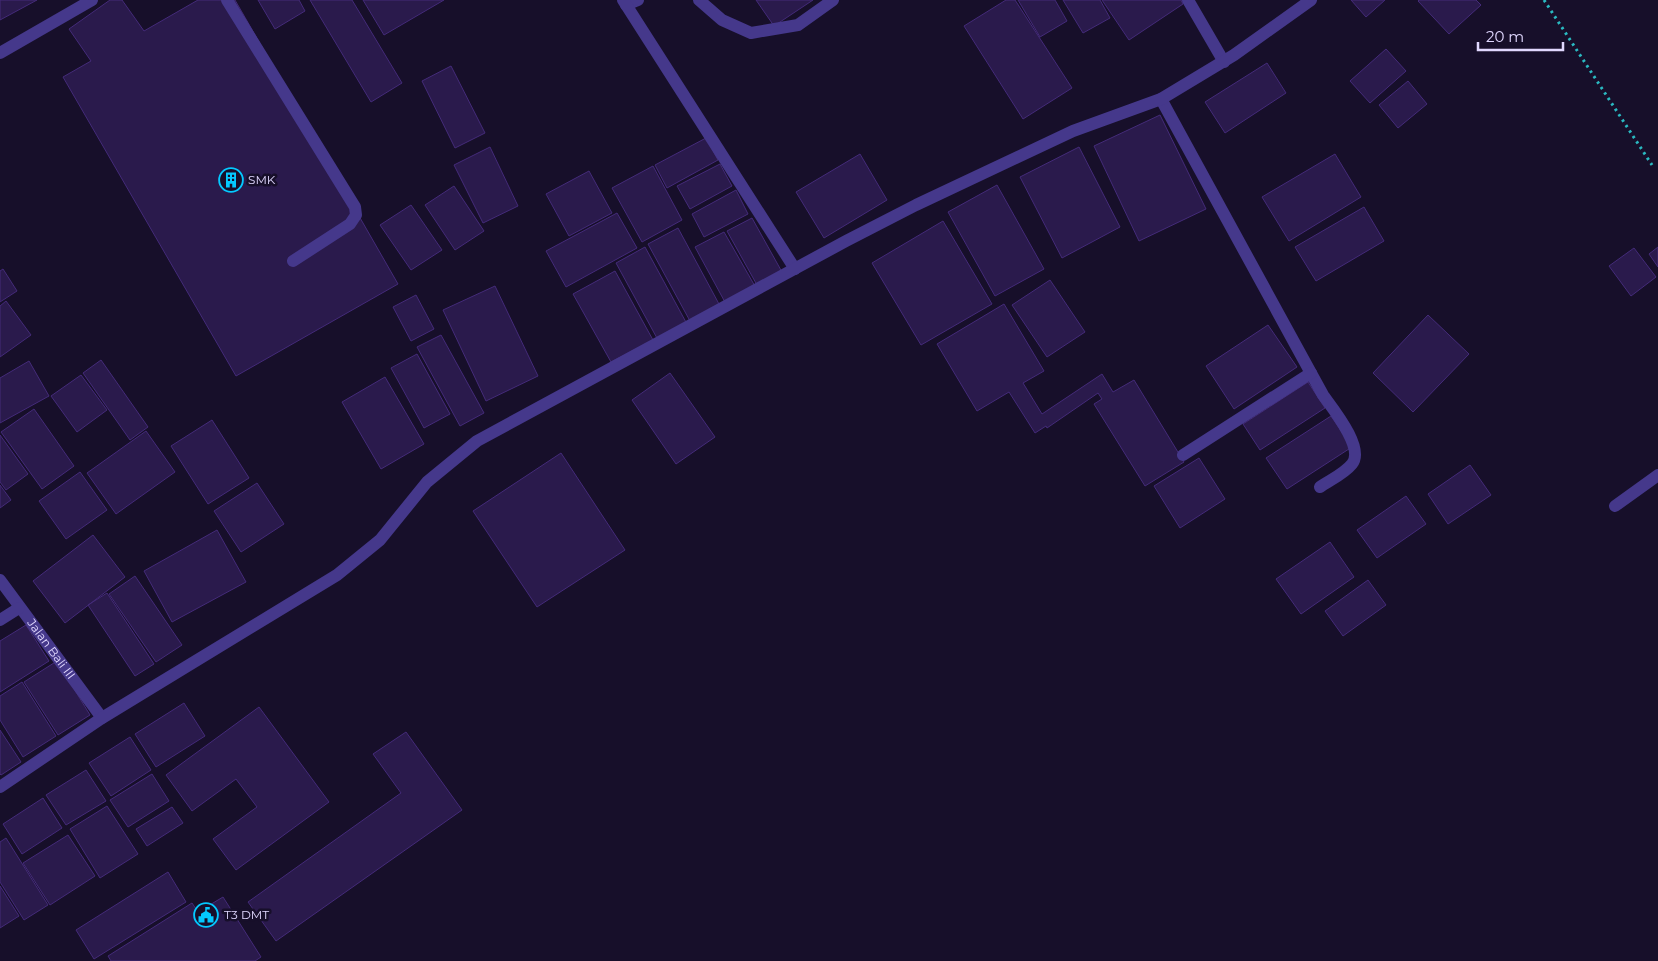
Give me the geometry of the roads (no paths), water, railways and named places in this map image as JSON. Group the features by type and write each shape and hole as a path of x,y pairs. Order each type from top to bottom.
{"street":[{"path":"0,53 92,0"},
{"path":"227,0 355,207 356,215 350,224 293,261"},
{"path":"699,0 722,20 751,34 798,25 833,0"},
{"path":"1188,0 1224,62"},
{"path":"629,2 795,270"},
{"path":"0,787 102,718 337,575 380,540 427,482 477,441 916,205 1073,132 1160,99 1224,62 1305,2"},
{"path":"1160,99 1323,395 1351,437 1356,456 1353,463 1346,470 1320,486"},
{"path":"1183,456 1311,372"},
{"path":"1615,506 1658,475"},
{"name":"Jalan Bali III","path":"0,580 102,718"},
{"path":"0,620 19,608"}],"place":[{"name":"SMK","path":"231,180"},
{"name":"T3 DMT","path":"206,915"}]}
